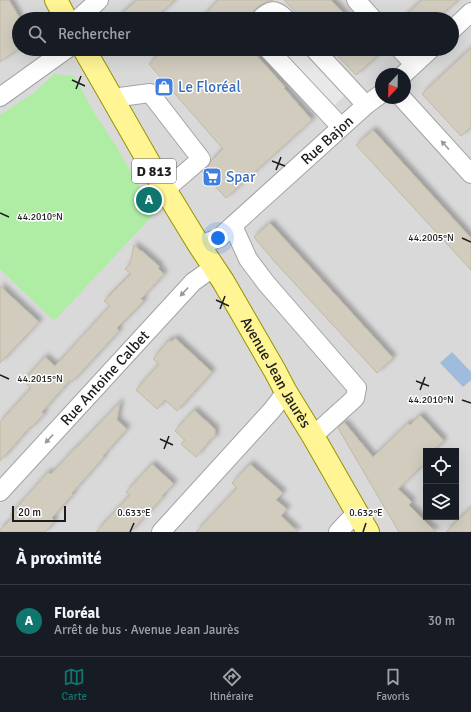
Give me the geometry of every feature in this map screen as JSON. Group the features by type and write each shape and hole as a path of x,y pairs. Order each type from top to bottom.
{"main road":[{"path":"56,0 62,12"},
{"name":"Avenue Jean Jaurès","path":"88,56 165,190 223,281 368,532"}],"street":[{"path":"86,12 99,0"},
{"path":"356,0 367,12"},
{"path":"268,12 278,12"},
{"path":"459,23 471,12"},
{"path":"0,97 57,56"},
{"path":"275,56 341,127"},
{"path":"320,56 366,105"},
{"path":"403,56 409,68"},
{"path":"410,68 423,56"},
{"path":"112,98 150,93 201,159 165,190"},
{"name":"Rue Bajon","path":"199,245 219,238 341,127 375,98"},
{"path":"407,104 471,174"},
{"path":"233,226 248,259 266,283 357,388 355,398 313,436"},
{"name":"Rue Antoine Calbet","path":"0,492 193,282 214,267"},
{"path":"161,532 272,410 286,392"},
{"path":"338,532 356,512"}],"shaded area":[{"path":"0,0 471,0 471,532 0,532"},
{"path":"283,56 313,56 347,94 331,108"}],"green space":[{"path":"54,74 74,76 95,114 115,144 155,213 54,321 0,269 0,115 35,92"}],"water":[{"path":"452,352 471,372 471,380 463,387 440,363"}],"building":[{"path":"0,0 9,0 16,12 12,12 12,54 0,62"},
{"path":"137,0 175,0 162,12 124,12"},
{"path":"218,0 273,0 265,2 257,7 253,12 207,12"},
{"path":"284,0 331,0 342,12 295,12"},
{"path":"422,0 458,0 444,12 409,12"},
{"path":"471,48 471,127 461,136 422,94"},
{"path":"158,56 257,56 312,120 226,198 202,172 223,149 149,64"},
{"path":"338,56 377,56 356,75"},
{"path":"373,130 471,238 471,270 356,145"},
{"path":"270,223 393,358 377,373 274,261 254,237"},
{"path":"134,245 160,267 158,268 164,274 141,299 144,301 117,328 119,331 72,382 70,380 42,412 44,414 31,428 30,427 0,461 0,422 31,388 23,381 45,357 55,366 110,306 104,301 131,274 125,269 130,264"},
{"path":"0,286 39,322 0,363"},
{"path":"175,338 212,372 177,411 165,400 157,409 136,390 159,364 153,359 168,341 172,341"},
{"path":"120,402 117,420 127,429 52,518 55,521 45,532 0,532 0,530 13,517 10,515 48,472 51,474"},
{"path":"194,410 215,429 215,438 211,439 196,457 181,444 185,440 175,431"},
{"path":"420,415 444,441 436,448 423,448 423,465 398,489 412,502 409,505 436,532 399,532 338,428 344,422 373,457 408,423 410,425"},
{"path":"152,464 174,484 130,532 96,532 130,495 126,492"},
{"path":"250,464 283,493 276,500 287,509 281,516 298,532 196,532 237,488 232,483"},
{"path":"471,508 471,532 446,532 459,520"}],"place":[{"name":"Le Floréal","path":"164,87"},
{"name":"Spar","path":"212,177"},
{"name":"Floréal","path":"149,200"}]}
